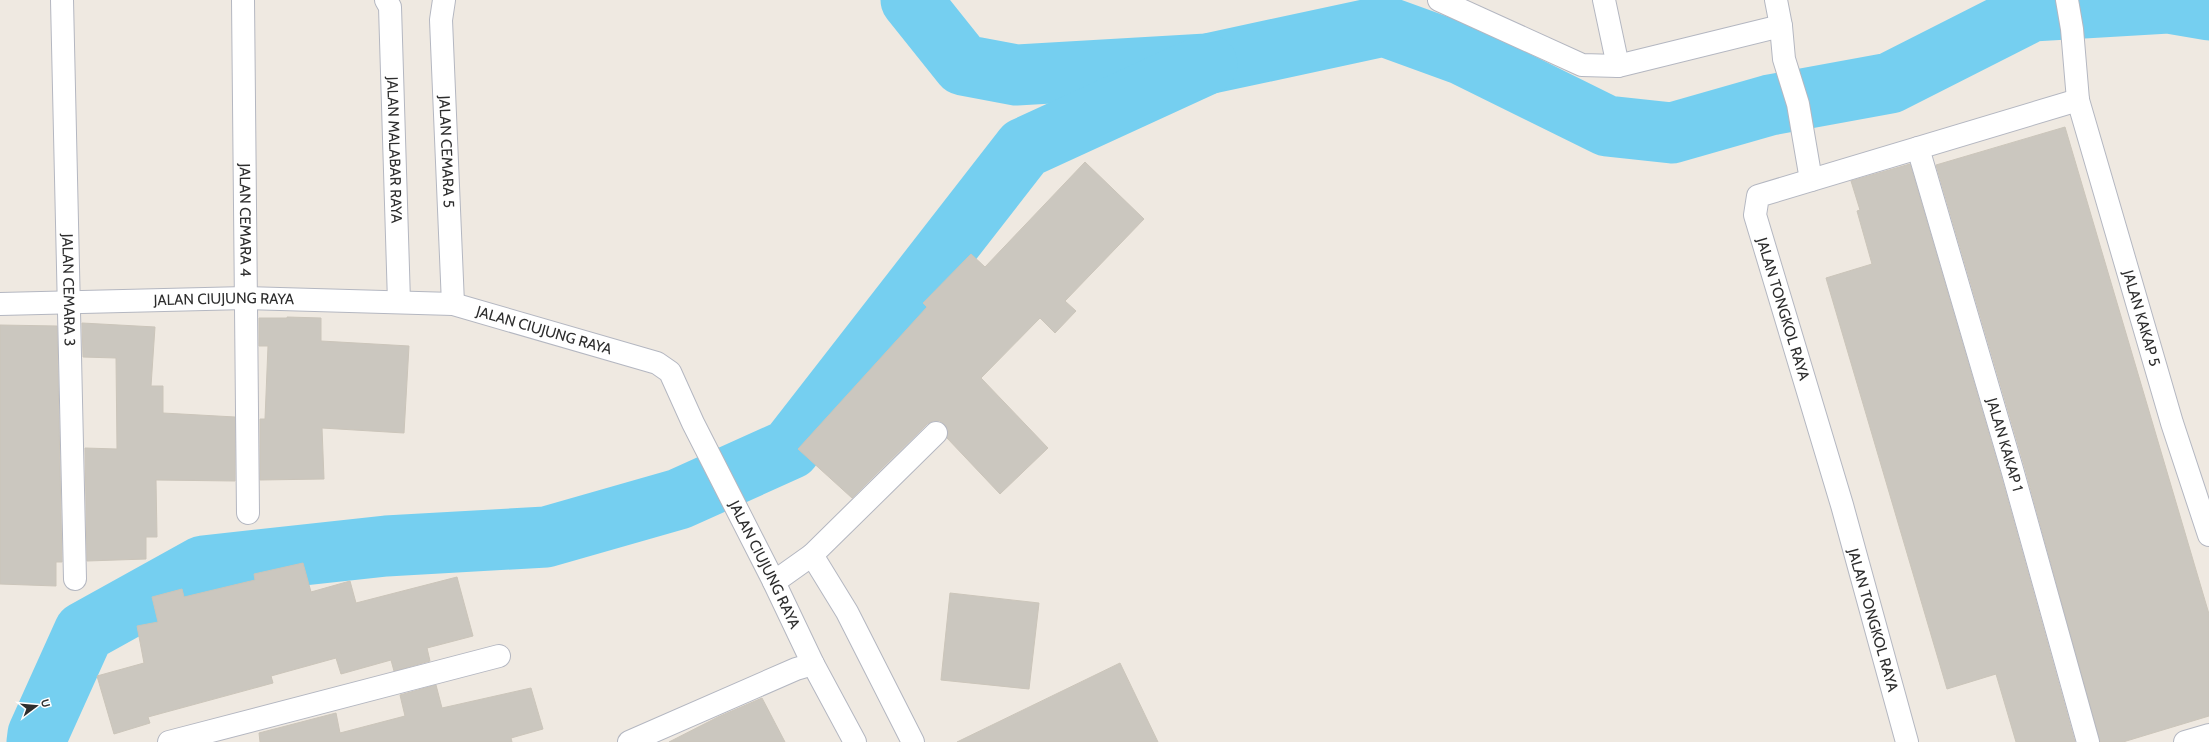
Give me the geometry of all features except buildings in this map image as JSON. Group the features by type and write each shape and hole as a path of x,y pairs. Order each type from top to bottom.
{"street":[{"name":"JALAN CEMARA 3","path":"62,0 75,579"},
{"name":"JALAN CEMARA 4","path":"243,0 248,513"},
{"name":"JALAN MALABAR RAYA","path":"386,0 390,7 399,302"},
{"name":"JALAN CEMARA 5","path":"444,0 441,20 453,304"},
{"path":"1604,0 1618,66"},
{"path":"1776,0 1781,26 1784,59 1798,104 1811,180"},
{"name":"JALAN KAKAP 5","path":"2067,0 2072,29 2078,100 2172,423 2209,535"},
{"path":"1449,2 1582,65 1618,66 1781,26"},
{"name":"JALAN TONGKOL RAYA","path":"1907,742 1842,505 1755,215 1758,196 2078,100"},
{"name":"JALAN KAKAP 1","path":"1918,148 2012,469 2088,742"},
{"name":"JALAN CIUJUNG RAYA","path":"0,304 246,298 453,304 657,363 670,372 692,423 774,582 813,664 855,742"},
{"path":"774,582 812,555 936,432"},
{"path":"812,555 847,612 913,742"},
{"path":"169,742 499,656"},
{"path":"629,742 796,669 813,664"},
{"path":"2185,742 2209,735"}],"waterway":[{"path":"911,0 963,65 1016,75 1207,64 1384,26 1461,54 1607,126 1672,133 1770,105 1890,83 2032,11 2168,3 2209,10"},
{"path":"37,742 38,734 84,632 203,566 386,546 546,537 679,499 790,449 1024,148 1207,64"}]}
